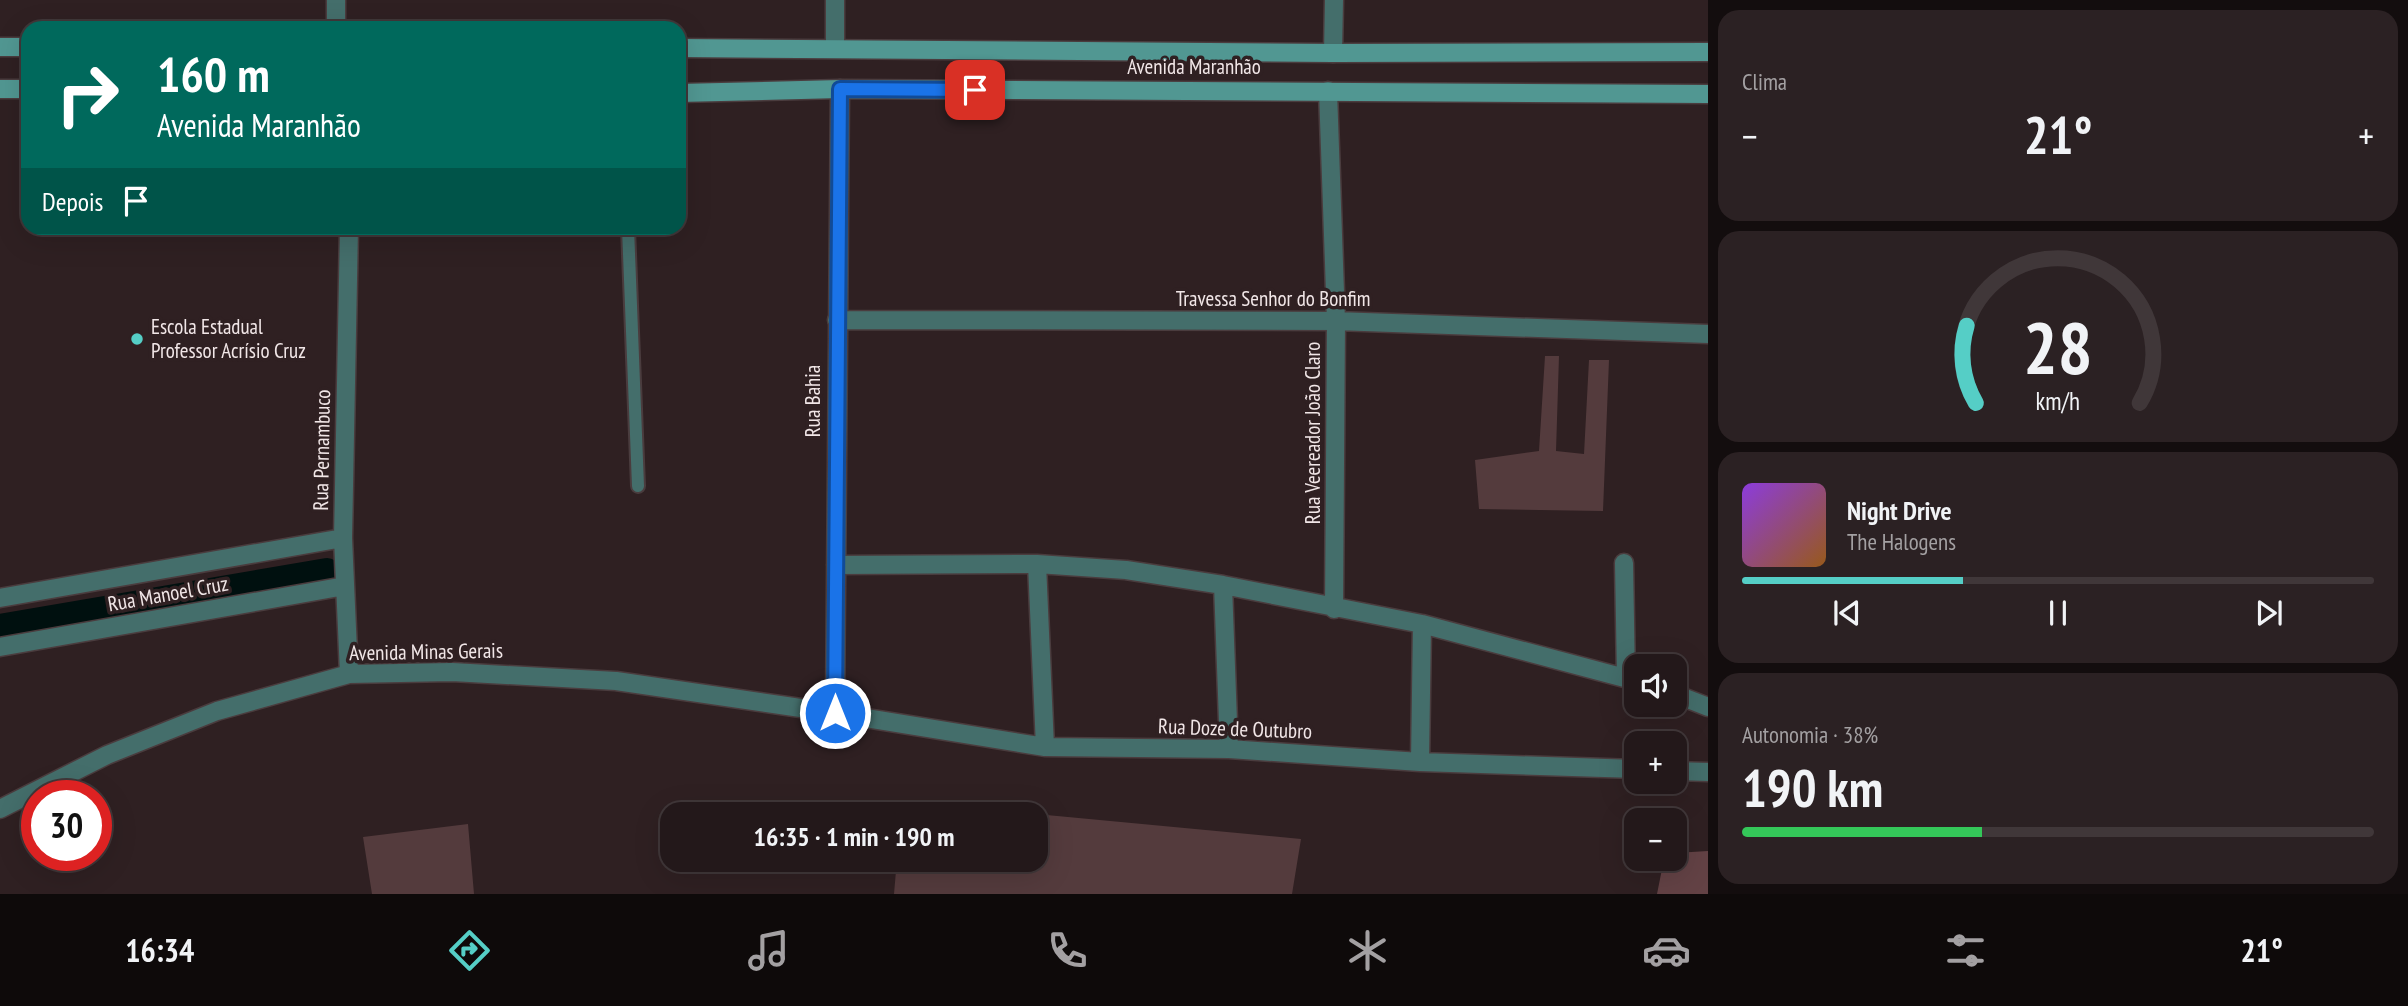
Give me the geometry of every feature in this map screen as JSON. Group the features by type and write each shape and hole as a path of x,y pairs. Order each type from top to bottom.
{"main road":[{"path":"0,47 21,47"},
{"name":"Avenida Maranhão","path":"686,48 1333,53 1708,52"},
{"path":"0,89 21,89"},
{"name":"Avenida Maranhão","path":"686,93 840,89 1708,94"}],"street":[{"path":"336,0 336,21"},
{"path":"835,0 835,48"},
{"path":"1333,53 1334,0"},
{"name":"Rua Bahia","path":"835,713 836,320 840,89"},
{"name":"Rua Veereador João Claro","path":"1328,91 1336,321 1334,608"},
{"name":"Rua Pernambuco","path":"349,235 343,538 349,674"},
{"name":"Travessa Senhor do Bonfim","path":"836,320 1336,321 1708,334"},
{"name":"Rua Manoel Cruz","path":"0,598 343,538"},
{"path":"1038,564 1045,747"},
{"path":"836,565 1038,564 1126,570 1422,624 1624,677"},
{"path":"1624,564 1629,654"},
{"name":"Rua Manoel Cruz","path":"0,647 345,586"},
{"path":"1223,586 1229,749"},
{"path":"1420,762 1422,624"},
{"name":"Avenida Minas Gerais","path":"0,809 107,755 205,716 349,674 452,672 616,681 835,713"},
{"path":"1687,699 1708,708"},
{"name":"Rua Doze de Outubro","path":"835,713 1045,747 1229,749 1420,762 1624,769"},
{"path":"1687,771 1708,772"}],"lane":[{"path":"628,235 638,486"}],"shaded area":[{"path":"1545,356 1559,356 1556,451 1584,454 1589,360 1609,360 1603,511 1479,509 1475,460 1539,451"},
{"path":"1048,815 1301,839 1292,894 894,894 896,872 1048,872"},
{"path":"468,824 474,894 372,894 363,837"},
{"path":"1708,851 1708,894 1657,894 1662,871 1687,871 1687,852"}],"waterway":[{"path":"0,628 327,572"}],"place":[{"name":"Escola Estadual Professor Acrísio Cruz","path":"137,339"}],"route":[{"path":"835,713 836,320 840,89 975,90"}]}
